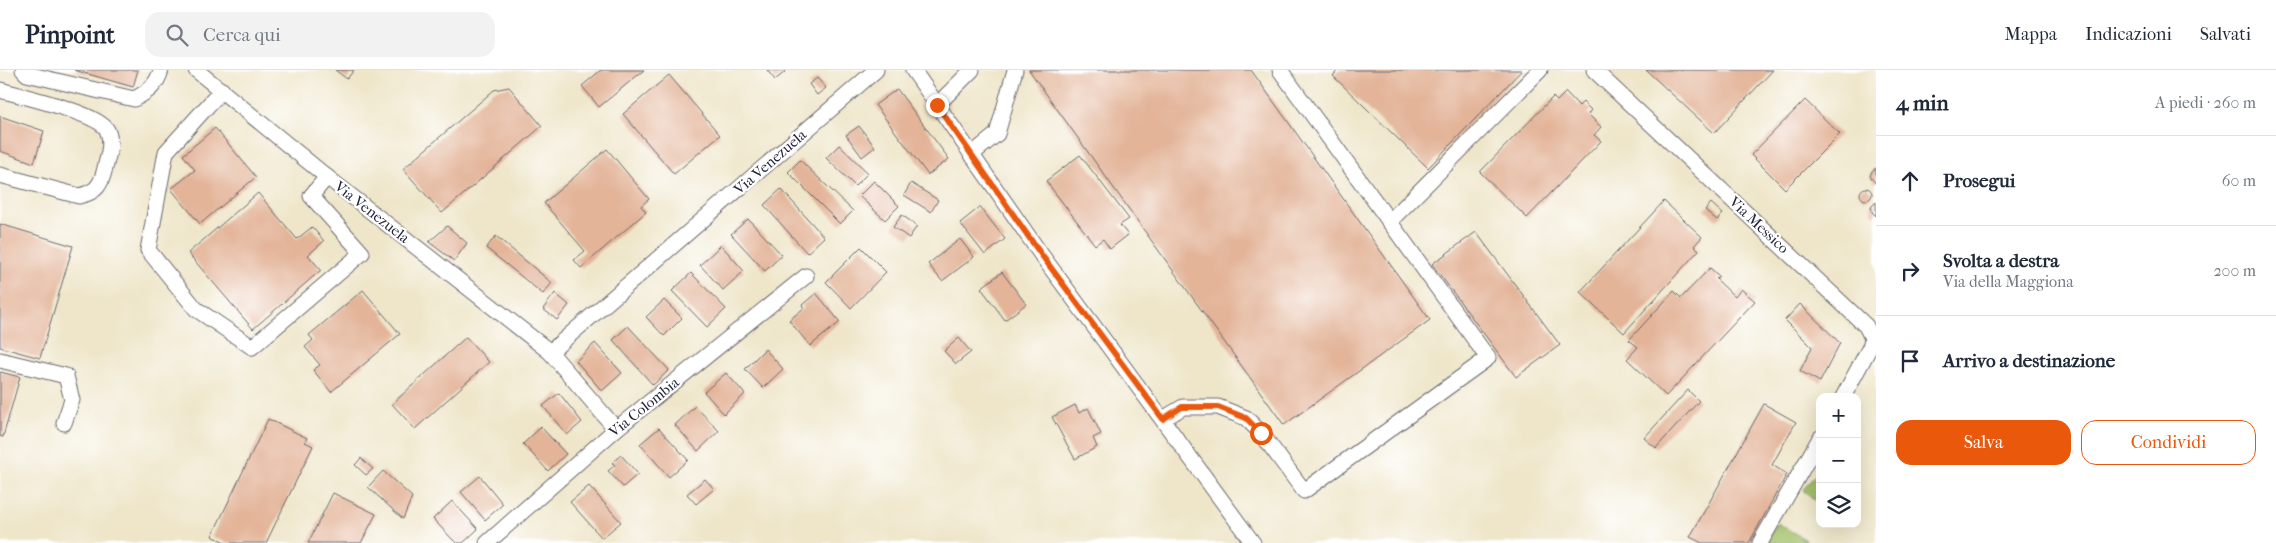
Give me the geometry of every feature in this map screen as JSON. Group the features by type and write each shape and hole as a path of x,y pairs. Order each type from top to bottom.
{"street":[{"path":"23,70 27,74 134,99 151,89 160,77 161,70"},
{"name":"Via Venezuela","path":"196,70 327,177 550,352 616,429"},
{"name":"Via Venezuela","path":"550,352 876,70"},
{"path":"913,70 1040,253 1253,543"},
{"path":"937,105 972,70"},
{"path":"972,155 997,134 1015,70"},
{"path":"1163,419 1182,407 1218,407 1246,418 1261,433 1304,491 1488,358 1280,70"},
{"path":"1389,222 1540,70"},
{"name":"Via Messico","path":"1594,70 1866,326 1872,338 1871,345 1845,393"},
{"path":"0,90 84,115 100,122 108,131 110,146 100,185 91,193 79,196 0,176"},
{"path":"222,90 166,152 148,250 196,309 252,347 362,253 311,196 327,177"},
{"name":"Via Colombia","path":"487,543 616,429 806,276"},
{"path":"0,360 66,376 72,400 64,423"},
{"path":"1760,543 1816,445"}],"green space":[{"path":"1815,475 1816,476 1816,501 1803,490"},
{"path":"1777,523 1806,540 1804,543 1766,543"}],"building":[{"path":"74,70 138,70 133,87"},
{"path":"335,70 354,70 347,79"},
{"path":"601,70 644,70 599,107 582,86"},
{"path":"767,70 783,70 785,72 775,80"},
{"path":"1029,70 1251,70 1430,320 1284,425"},
{"path":"1338,70 1522,70 1428,168 1333,76"},
{"path":"1646,70 1773,70 1714,133"},
{"path":"669,75 720,135 674,174 623,114"},
{"path":"817,78 826,88 817,95 809,84"},
{"path":"509,87 542,126 442,213 403,169 494,90"},
{"path":"897,89 949,159 928,175 875,105"},
{"path":"1566,92 1579,106 1583,102 1591,110 1588,114 1601,127 1594,135 1601,141 1527,218 1480,172 1553,97 1557,101"},
{"path":"1805,100 1840,134 1785,189 1751,155"},
{"path":"0,116 44,131 34,163 0,151"},
{"path":"859,126 875,147 862,157 846,135"},
{"path":"215,128 256,177 200,224 171,189 195,170 183,155"},
{"path":"839,145 868,173 855,186 826,158"},
{"path":"607,149 649,199 641,206 646,212 581,268 574,260 585,251 544,203"},
{"path":"1080,155 1129,219 1120,225 1128,235 1110,249 1103,239 1095,245 1046,181"},
{"path":"800,160 853,211 840,224 788,172"},
{"path":"1876,168 1876,184 1870,176"},
{"path":"874,181 899,206 885,220 859,196"},
{"path":"911,183 938,200 931,212 904,195"},
{"path":"1864,188 1868,188 1872,194 1868,200 1864,200 1860,196 1860,192"},
{"path":"781,189 824,237 807,253 764,205"},
{"path":"258,193 297,239 312,227 324,241 308,255 321,270 253,329 188,253"},
{"path":"1664,201 1702,237 1694,246 1699,250 1624,333 1580,292"},
{"path":"1876,202 1876,216 1872,212 1871,207"},
{"path":"1711,203 1723,214 1717,220 1705,210"},
{"path":"980,207 1005,239 985,255 960,223"},
{"path":"902,215 917,226 909,238 893,227"},
{"path":"748,219 782,255 765,271 731,234"},
{"path":"0,224 73,246 40,358 0,347"},
{"path":"447,226 467,243 454,261 429,242"},
{"path":"1476,232 1560,345 1516,377 1432,264"},
{"path":"496,236 552,283 543,294 486,248"},
{"path":"960,239 974,257 942,281 928,264"},
{"path":"721,245 744,271 723,290 700,265"},
{"path":"861,247 886,272 851,308 826,282"},
{"path":"1710,268 1719,276 1716,279 1735,297 1741,289 1755,301 1666,396 1627,359 1638,347 1629,340 1674,291 1681,298"},
{"path":"1002,272 1026,304 1005,320 981,288"},
{"path":"691,273 726,309 707,327 672,291"},
{"path":"363,290 400,334 331,392 313,370 320,365 305,347 313,340 309,335"},
{"path":"555,293 569,305 557,320 543,309"},
{"path":"816,293 840,322 810,346 789,320 804,308 802,305"},
{"path":"664,300 682,318 664,336 646,317"},
{"path":"1800,304 1840,343 1820,382 1800,371 1812,347 1785,320"},
{"path":"628,326 669,370 653,385 613,340"},
{"path":"466,337 489,362 415,429 392,404"},
{"path":"959,338 971,352 956,364 944,351"},
{"path":"595,343 622,373 602,391 576,361"},
{"path":"765,349 783,369 763,388 745,369"},
{"path":"0,372 20,377 3,437 0,436"},
{"path":"726,373 745,394 724,414 704,392"},
{"path":"1688,390 1699,401 1656,448 1644,438"},
{"path":"559,393 582,422 567,435 543,406"},
{"path":"1764,404 1796,422 1772,465 1787,474 1749,543 1702,543 1690,537"},
{"path":"1075,405 1079,413 1088,408 1101,434 1093,438 1097,447 1075,459 1052,417"},
{"path":"695,406 719,431 698,451 675,425"},
{"path":"268,419 307,438 305,442 313,446 266,543 227,543 212,536"},
{"path":"541,427 566,454 548,471 523,444"},
{"path":"659,428 688,460 669,477 640,444"},
{"path":"621,455 638,474 623,487 608,471 615,465 612,463"},
{"path":"361,458 373,469 366,475 355,465"},
{"path":"383,471 412,497 403,519 368,487"},
{"path":"480,476 503,504 485,520 461,492"},
{"path":"705,479 714,489 696,504 687,494"},
{"path":"589,486 621,522 602,538 570,502"},
{"path":"333,493 376,514 361,543 308,543"},
{"path":"452,501 478,529 463,543 456,543 433,519"}],"route":[{"path":"937,105 1040,253 1163,419 1182,407 1218,407 1246,418 1261,433"}]}
